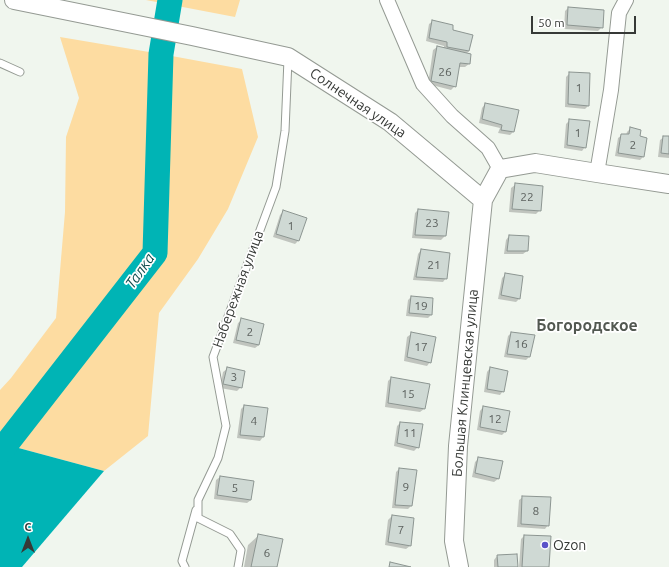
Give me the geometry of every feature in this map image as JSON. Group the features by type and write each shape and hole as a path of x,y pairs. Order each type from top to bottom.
{"street":[{"name":"Солнечная улица","path":"14,0 288,57 390,122 483,200"},
{"path":"387,0 423,84 452,116 488,148 500,170"},
{"path":"597,174 611,90 619,13 626,0"},
{"path":"483,200 500,170 535,163 597,174 669,184"},
{"name":"Большая Клинцевская улица","path":"459,567 454,541 458,446 483,200"}],"lane":[{"name":"Набережная улица","path":"185,567 182,561 198,500 218,458 226,426 214,357 276,187 285,131 288,57"},
{"path":"0,63 20,72"},
{"path":"198,500 198,518 230,534 241,550 238,567"}],"shaded area":[{"path":"146,0 240,0 235,17"},
{"path":"60,37 242,69 258,137 228,209 198,259 159,313 148,436 104,471 0,443 0,390 11,378 56,318 65,212 66,137 79,98"}],"water":[{"path":"0,443 104,471 22,567 0,567"}],"building":[{"path":"568,7 604,10 603,28 567,25"},
{"path":"432,20 453,25 453,30 473,35 469,51 447,47 447,42 429,38"},
{"path":"437,46 471,54 470,64 460,63 456,87 431,81"},
{"path":"569,72 590,73 589,106 568,104"},
{"path":"485,103 519,110 514,132 501,130 502,125 482,119"},
{"path":"569,119 590,121 586,148 567,145"},
{"path":"630,127 641,130 640,136 647,138 644,157 618,153 621,134 629,134"},
{"path":"663,136 669,136 669,154 661,153"},
{"path":"515,183 543,186 541,211 512,209"},
{"path":"418,209 449,212 446,236 415,235"},
{"path":"283,210 307,218 299,241 276,234"},
{"path":"509,235 529,236 528,251 507,251"},
{"path":"421,249 450,253 447,279 416,277"},
{"path":"505,273 523,276 520,299 501,295"},
{"path":"411,296 433,298 432,315 409,313"},
{"path":"241,318 264,324 259,345 236,340"},
{"path":"411,332 436,337 431,363 407,357"},
{"path":"511,332 535,335 530,357 507,354"},
{"path":"227,367 245,371 242,388 223,384"},
{"path":"490,367 508,371 504,392 487,389"},
{"path":"391,377 430,384 425,409 388,403"},
{"path":"244,405 268,408 264,437 240,435"},
{"path":"483,406 510,411 506,432 480,427"},
{"path":"400,422 423,424 419,448 397,443"},
{"path":"478,457 503,461 499,479 475,473"},
{"path":"399,468 417,470 412,506 395,505"},
{"path":"220,476 254,481 251,500 217,495"},
{"path":"522,496 551,497 549,526 521,524"},
{"path":"392,515 414,518 411,546 388,542"},
{"path":"258,534 283,539 277,567 251,567"},
{"path":"524,535 551,536 549,567 522,567"},
{"path":"517,554 518,567 498,567 497,555"},
{"path":"390,562 411,567 389,567"}],"waterway":[{"name":"Талка","path":"0,452 155,253 161,54 170,0"}],"place":[{"name":"Ozon","path":"545,545"}],"district":[{"name":"Богородское","path":"587,326"}]}
